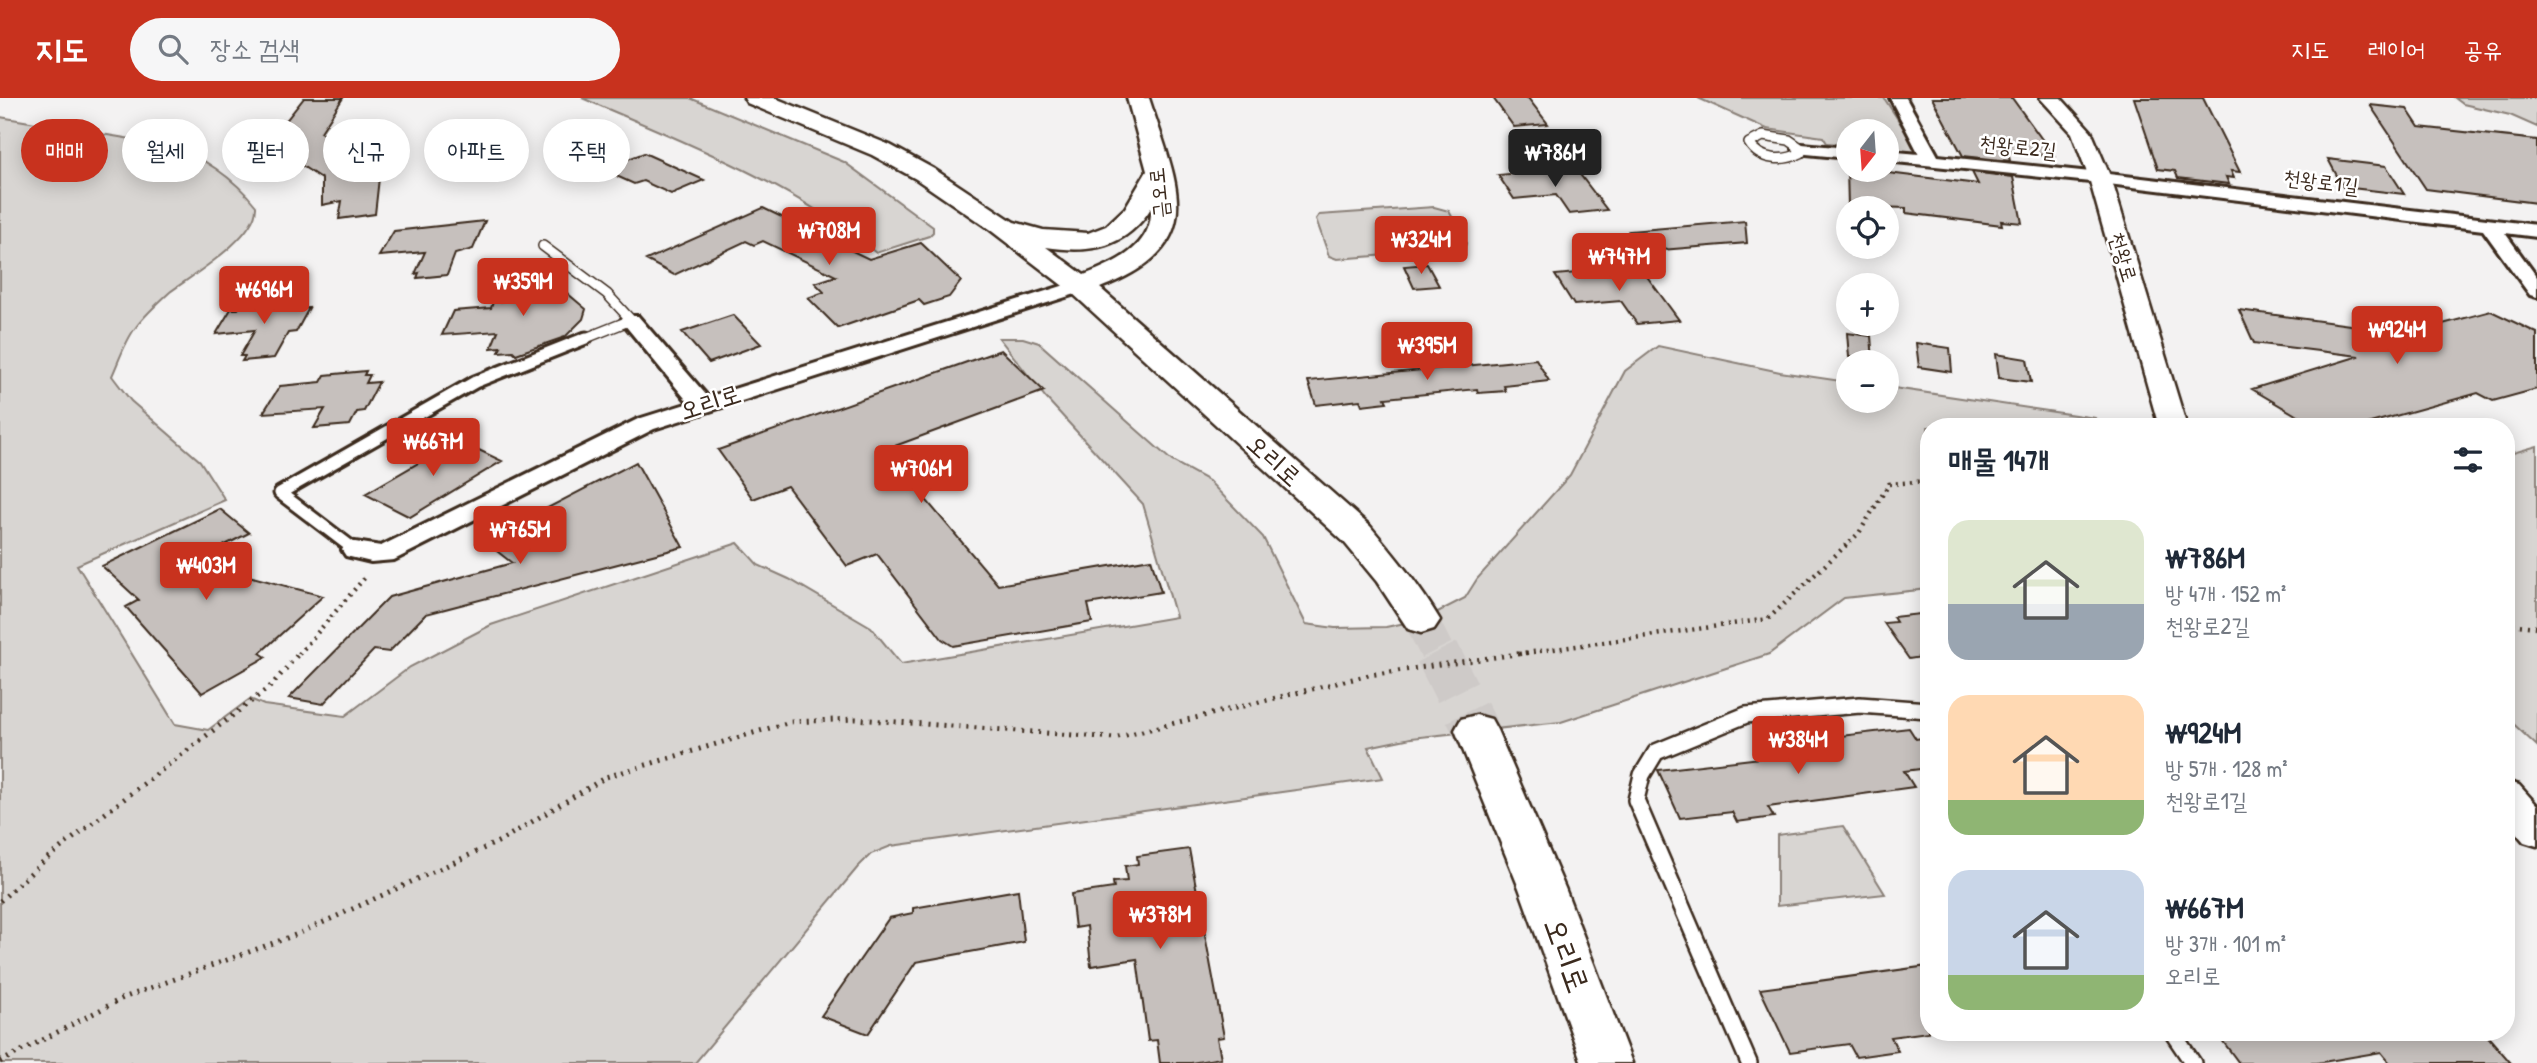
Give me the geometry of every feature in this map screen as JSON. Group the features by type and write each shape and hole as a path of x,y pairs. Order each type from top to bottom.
{"main road":[{"name":"오리로","path":"755,98 881,150 925,174 998,223 1081,286 1357,534 1390,573 1421,620"},
{"name":"금오로","path":"1081,286 1125,269 1155,245 1162,233 1165,221 1159,171 1138,98"},
{"path":"998,223 1048,239 1086,240 1106,236 1126,223 1159,171"},
{"name":"오리로","path":"1476,730 1542,888 1607,1063"}],"street":[{"path":"1898,98 1931,160"},
{"name":"천왕로","path":"2050,98 2081,131 2100,178 2170,418"},
{"path":"1802,149 1836,152"},
{"name":"천왕로2길","path":"1899,157 2100,178"},
{"name":"천왕로1길","path":"2100,178 2537,231"},
{"path":"2490,226 2537,291"},
{"name":"오리로","path":"385,554 595,447 646,424 702,404 1081,286"},
{"path":"631,320 702,404"},
{"path":"355,550 385,554"},
{"path":"2515,805 2537,831"}],"lane":[{"path":"1762,136 1779,137 1794,141 1802,149 1791,158 1774,158 1758,153 1749,143 1762,136"},
{"path":"355,550 280,493 475,382 631,320 607,294 543,246"},
{"path":"1749,1063 1636,800 1642,775 1656,752 1746,715 1860,705 1920,710"},
{"path":"2178,1041 2193,1063"}],"path":[{"path":"0,1062 123,998 298,934 500,841 606,777 737,737 790,722 856,719 1114,738 1369,675 1768,619 1859,533 1889,484 1920,482"},
{"path":"0,901 46,859 271,686 385,554"},
{"path":"2515,625 2537,627"}],"shaded area":[{"path":"582,98 690,98 844,162 933,227 933,232 929,236 876,253 843,228 772,184"},
{"path":"1698,98 1884,98 1898,119 1836,119 1836,144 1827,143 1823,137 1767,129"},
{"path":"2455,98 2537,98 2537,127 2510,115 2463,104"},
{"path":"0,117 21,121 21,182 108,182 108,135 122,137 122,182 208,182 208,164 222,174 222,182 233,182 256,206 254,218 236,242 170,292 140,322 129,338 112,376 131,401 200,461 225,500 77,565 175,724 208,730 250,699 264,705 345,716 410,667 491,625 738,543 758,565 789,579 871,627 901,664 1176,617 1143,504 1046,398 999,338 1023,338 1039,343 1172,461 1209,481 1263,537 1306,624 1335,628 1386,627 1424,619 1465,598 1477,579 1570,475 1625,371 1658,346 1780,372 1836,380 1836,413 1899,413 1899,389 2095,418 1920,418 1920,590 1844,598 1769,654 1561,722 1411,738 1368,747 1383,778 891,846 871,854 695,1063 0,1063"},
{"path":"1899,121 1919,152 1899,151"},
{"path":"1434,207 1449,211 1466,243 1464,249 1337,259 1329,256 1316,219 1319,215"},
{"path":"2537,446 2537,746 2515,725 2515,452"},
{"path":"1843,826 1885,894 1777,906 1777,835"}],"building":[{"path":"304,98 343,98 329,119 323,119 323,182 379,182 375,214 339,219 342,201 322,205 322,179 309,170 309,119 287,119"},
{"path":"1493,98 1528,98 1548,124 1514,127"},
{"path":"1932,98 2012,98 2054,156 2008,152 2010,161 1963,156"},
{"path":"2134,98 2203,98 2240,172 2231,171 2234,178 2226,177 2229,184 2178,178 2175,171 2158,169"},
{"path":"2370,105 2407,109 2419,127 2537,140 2537,203 2426,189"},
{"path":"644,153 704,180 671,194 643,181 634,184 630,182 630,158"},
{"path":"2328,159 2386,166 2404,194 2343,187"},
{"path":"1575,168 1607,210 1569,214 1556,195 1514,199 1498,175"},
{"path":"1972,172 2013,177 2022,223 2001,221 2002,225 1906,213 1906,208 1899,208 1899,196 1848,196 1847,182 1899,182 1899,174 1978,184"},
{"path":"763,208 869,259 921,243 961,281 949,297 924,305 919,300 838,328 808,298 824,292 815,283 836,276 763,241 754,245 746,241 674,275 646,260"},
{"path":"485,221 473,249 455,254 447,275 417,278 419,273 415,274 425,252 379,256 394,231"},
{"path":"1745,221 1747,243 1649,251 1629,231"},
{"path":"1427,264 1439,286 1414,288 1404,266"},
{"path":"1640,267 1679,320 1637,324 1621,301 1574,305 1555,275"},
{"path":"516,276 555,283 586,309 583,319 565,337 516,354 513,351 499,352 501,347 491,348 498,331 442,335 453,311 491,308 493,302 539,298"},
{"path":"295,297 288,310 309,308 296,332 288,333 274,358 242,361 245,356 240,356 255,330 216,334 231,309"},
{"path":"2239,310 2409,333 2491,311 2537,333 2537,389 2493,401 2478,393 2388,418 2301,418 2252,389 2359,356 2254,343"},
{"path":"733,315 761,344 709,363 682,332"},
{"path":"1847,336 1871,336 1872,350 1848,350"},
{"path":"1916,343 1950,348 1952,372 1919,367"},
{"path":"1001,350 1044,391 884,450 998,585 1151,559 1161,592 1088,604 1092,622 953,646 942,639 877,554 847,566 787,486 753,499 718,450"},
{"path":"1996,354 2027,359 2031,382 1999,378"},
{"path":"1536,359 1549,381 1504,386 1506,391 1478,393 1477,389 1385,398 1387,402 1362,405 1360,400 1316,405 1308,381"},
{"path":"366,371 364,375 370,375 366,383 379,382 364,411 357,412 350,425 314,428 325,409 263,413 280,386 321,382 325,375"},
{"path":"458,440 502,461 410,517 365,494"},
{"path":"636,462 683,547 426,614 389,652 374,650 323,704 289,698 389,597 512,563 484,541"},
{"path":"220,509 249,533 193,561 323,596 260,653 266,657 202,693 126,607 139,600 102,566"},
{"path":"1920,614 1920,657 1909,659 1884,623 1896,622 1893,617"},
{"path":"1909,728 1916,739 1920,738 1920,769 1904,771 1914,787 1768,807 1774,817 1737,822 1732,812 1680,818 1658,770 1821,751 1814,739"},
{"path":"1189,849 1224,1037 1217,1038 1221,1058 1191,1063 1160,1063 1157,1040 1148,1041 1137,959 1091,966 1087,926 1075,928 1071,894 1114,888 1113,882 1127,881 1125,866 1138,864 1137,856"},
{"path":"1018,890 1024,942 916,962 868,1034 821,1016 889,918 913,913 913,908"},
{"path":"1920,967 1920,1033 1891,1037 1898,1051 1856,1057 1849,1044 1790,1052 1760,989"},
{"path":"2223,1041 2492,1041 2511,1063 2390,1063 2381,1052 2317,1063 2239,1063"}],"tunnel":[{"path":"1421,620 1476,730"}]}
